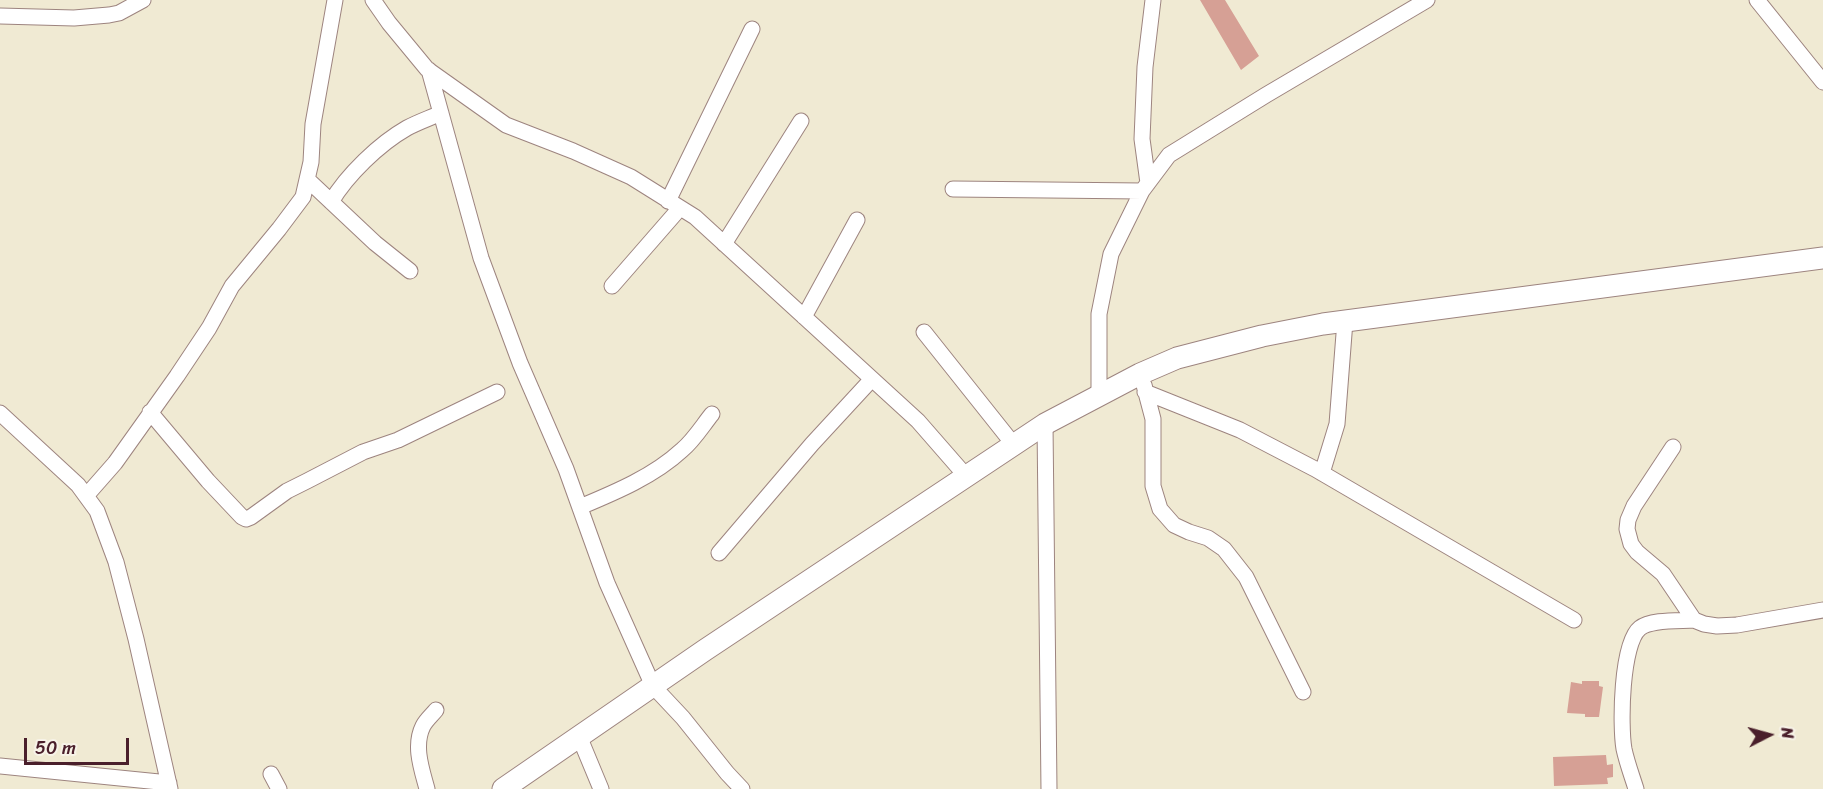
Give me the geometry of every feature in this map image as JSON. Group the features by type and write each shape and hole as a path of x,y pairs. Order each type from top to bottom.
{"main road":[{"path":"503,789 1045,424 1099,396 1143,383 1177,358 1240,341 1345,321 1823,258"}],"street":[{"path":"0,16 74,18 109,15 119,13 143,0"},
{"path":"86,496 115,463 177,376 209,328 232,286 303,197 311,162 313,124 335,0"},
{"path":"373,0 389,23 429,70 506,125 573,151 621,173 695,217 918,421 966,476"},
{"path":"1145,187 1142,139 1145,67 1153,0"},
{"path":"1099,396 1099,314 1111,254 1145,187 1169,155 1427,0"},
{"path":"1763,3 1823,82"},
{"path":"612,286 674,204 752,29"},
{"path":"429,70 481,258 520,363 566,469 607,583 653,686 742,789"},
{"path":"331,202 339,189 372,154 406,129 441,113"},
{"path":"723,244 801,121"},
{"path":"308,180 375,243 410,271"},
{"path":"953,189 1145,187"},
{"path":"804,317 857,220"},
{"path":"1322,473 1337,424 1345,321"},
{"path":"924,333 1014,445"},
{"path":"719,553 812,444 872,379"},
{"path":"1143,383 1322,473 1574,620"},
{"path":"1143,383 1153,419 1153,486 1160,509 1174,525 1208,538 1224,549 1246,577 1304,692"},
{"path":"150,412 208,481 246,519 287,491 363,452 398,440 497,392"},
{"path":"0,413 78,485 97,511 116,562 170,786 0,766"},
{"path":"580,507 618,491 656,470 683,449 712,414"},
{"path":"1045,424 1049,789"},
{"path":"1673,447 1634,506 1627,529 1631,544 1637,552 1663,573 1694,620"},
{"path":"1636,789 1624,748 1623,680 1635,634 1641,627 1651,623 1694,620 1710,625 1737,625 1823,610"},
{"path":"428,789 418,758 420,736 423,725 436,711"},
{"path":"579,736 601,789"},
{"path":"271,774 279,789"}],"building":[{"path":"1200,0 1225,0 1259,56 1241,70"},
{"path":"1582,681 1599,681 1599,686 1603,687 1599,717 1567,713 1571,682 1582,684"},
{"path":"1606,755 1607,765 1613,764 1613,777 1607,778 1608,784 1554,786 1553,757"}]}
